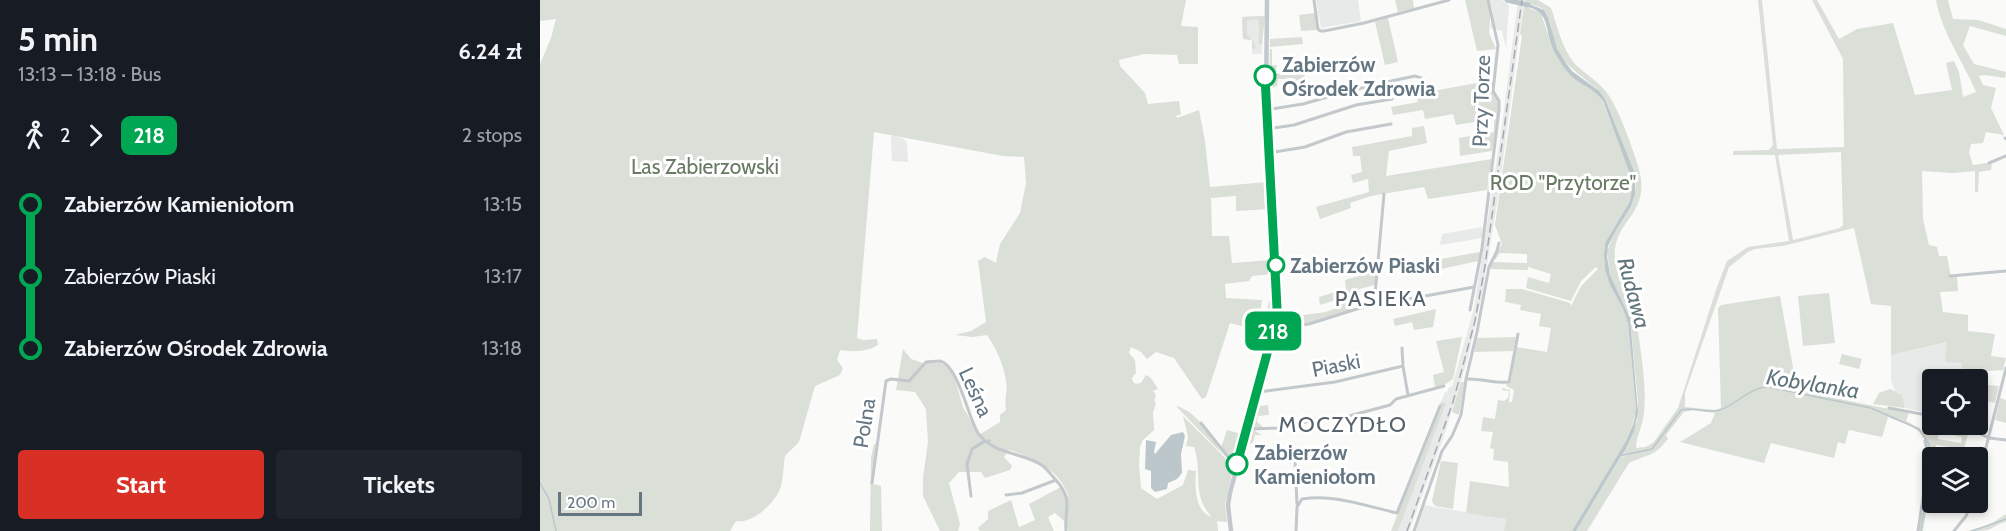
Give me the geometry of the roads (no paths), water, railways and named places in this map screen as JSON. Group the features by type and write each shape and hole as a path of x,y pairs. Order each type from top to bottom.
{"main road":[{"path":"1231,531 1229,500 1274,328 1277,290 1266,110 1267,0"}],"street":[{"path":"1314,0 1320,31 1449,0"},
{"name":"Przy Torze","path":"1470,310 1482,248 1499,110 1499,101 1493,91 1498,45 1488,0"},
{"path":"1266,110 1303,104 1415,76 1421,78"},
{"path":"1267,129 1294,126 1356,105 1392,99"},
{"path":"1268,153 1305,147 1346,132 1391,124"},
{"path":"1989,163 2006,156"},
{"path":"1376,305 1384,194"},
{"path":"1414,531 1442,451 1452,436 1461,415 1489,267 1499,243"},
{"path":"1950,276 2006,271"},
{"path":"1274,328 1309,324 1376,305 1474,287"},
{"path":"1466,379 1508,383 1518,334"},
{"path":"1402,348 1408,395"},
{"name":"Leśna","path":"926,362 941,362 953,372 972,421 985,441 1043,466 1065,490 1068,498 1066,531"},
{"name":"Polna","path":"872,483 886,381 909,381 926,362"},
{"name":"Piaski","path":"1256,393 1335,382 1403,366"},
{"path":"1987,447 2006,368"},
{"path":"1246,430 1282,428 1313,420 1349,416 1390,405 1396,399 1408,395 1444,386"},
{"path":"1299,501 1313,497 1348,500 1397,513 1440,406"},
{"path":"1889,408 1922,414"},
{"path":"1202,423 1236,467"},
{"path":"1983,435 2006,440"},
{"path":"971,496 967,464 972,449 985,441"},
{"path":"1918,531 1929,459 1925,441"},
{"path":"1295,461 1296,531"},
{"path":"1006,495 1022,493 1056,480"},
{"path":"1296,495 1299,501 1297,507"},
{"path":"1953,531 1967,513"}],"waterway":[{"name":"Rudawa","path":"1507,0 1528,5"},
{"name":"Kobylanka","path":"1619,456 1652,449 1681,410 1720,410 1761,388 1768,387 1871,408 1919,429 1929,444 1932,461 1921,531"},
{"path":"540,483 549,499 556,531"},
{"name":"Kobylanka","path":"1972,531 2006,519"}],"railway":[{"path":"1407,531 1453,402 1475,321 1485,266 1522,0"}],"place":[{"name":"Zabierzów Ośrodek Zdrowia","path":"1265,76"},
{"name":"Zabierzów Piaski","path":"1276,265"},
{"name":"Zabierzów Kamieniołom","path":"1237,464"}],"district":[{"name":"PASIEKA","path":"1381,298"},
{"name":"MOCZYDŁO","path":"1343,424"}],"park label":[{"name":"Las Zabierzowski","path":"705,166"},
{"name":"ROD \"Przytorze\"","path":"1563,182"}]}
